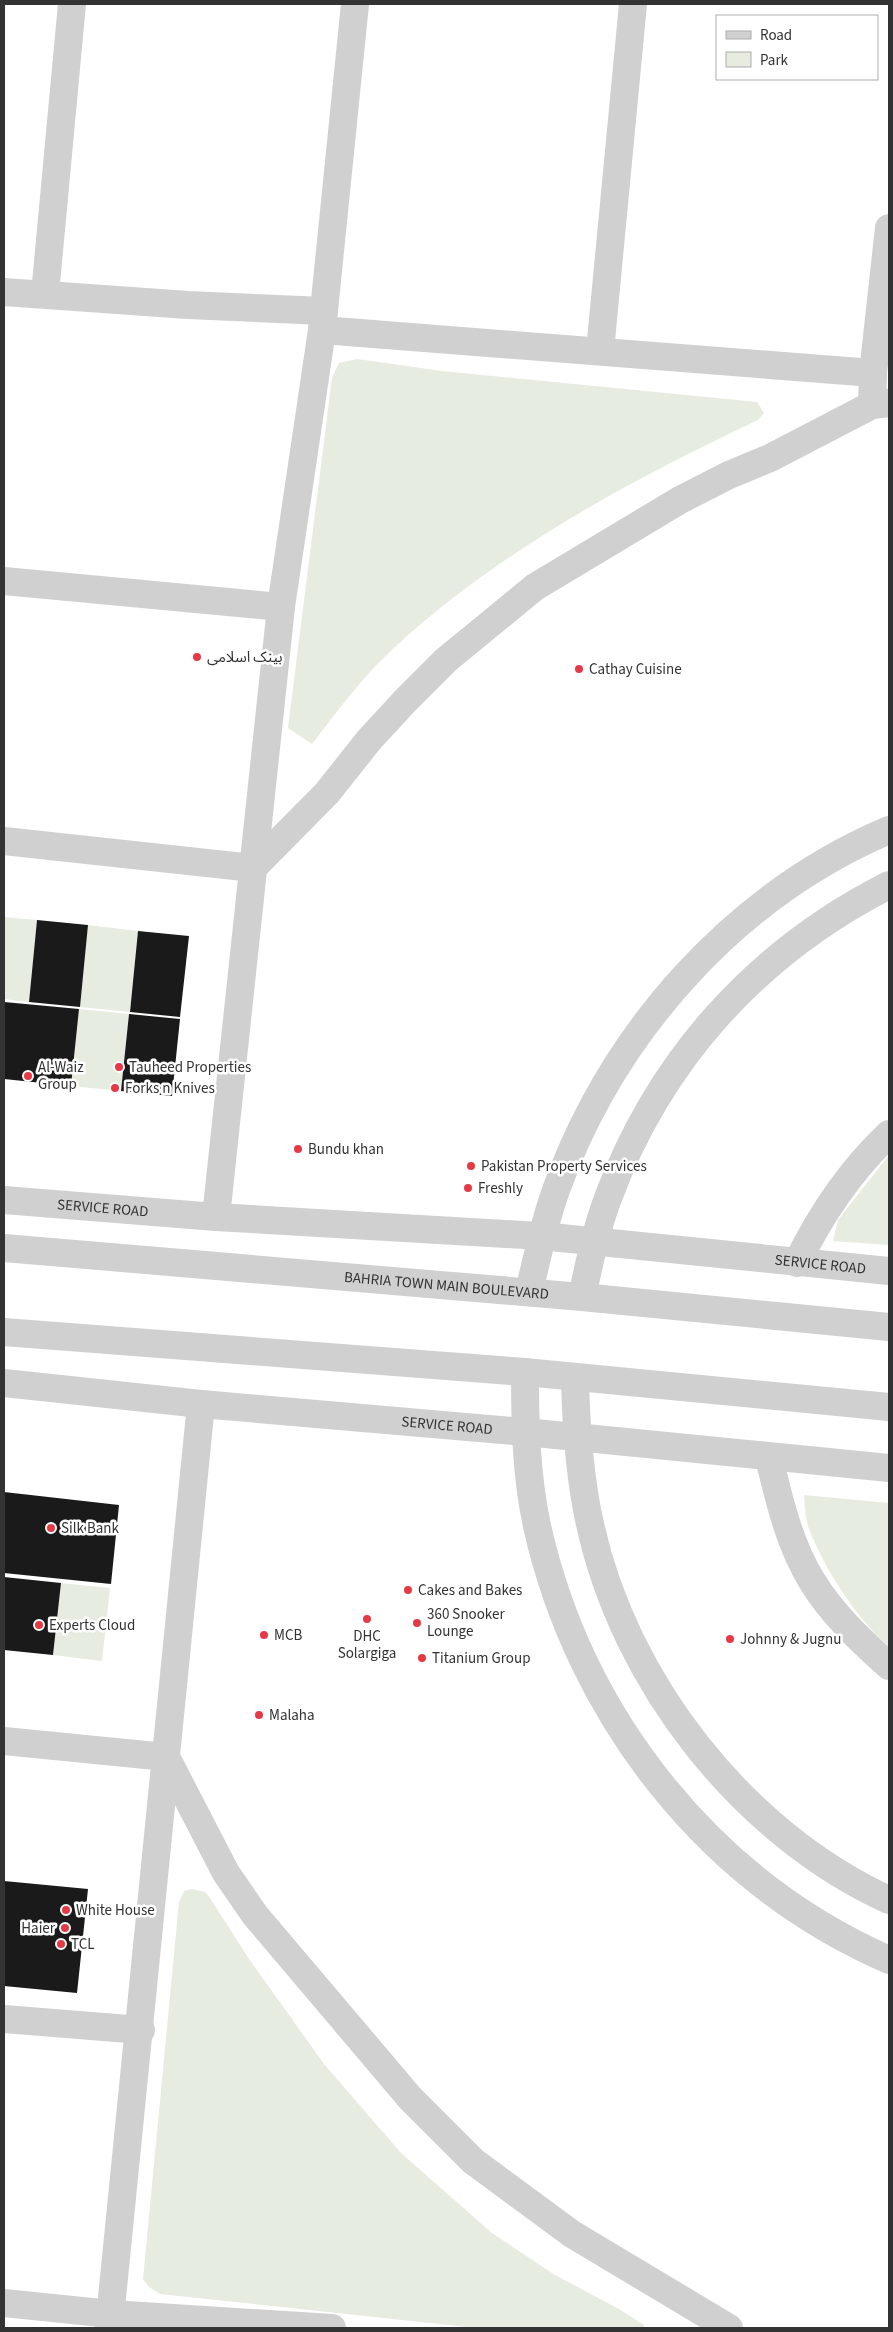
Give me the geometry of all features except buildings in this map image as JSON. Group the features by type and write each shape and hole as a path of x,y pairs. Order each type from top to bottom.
{"street":[{"path":"45,294 72,4"},
{"path":"216,1217 281,607 323,321 355,4"},
{"path":"600,351 634,4"},
{"path":"253,868 327,793 370,740 446,660 535,587 680,500 880,404 873,374 889,228"},
{"path":"4,292 188,305 600,351 772,367 873,374"},
{"path":"4,581 281,607"},
{"path":"529,1292 541,1236 563,1172 596,1101 621,1059 649,1019 680,982 729,934 790,885 831,859 889,830"},
{"path":"4,841 253,868"},
{"path":"582,1297 594,1241 621,1166 644,1119 667,1080 715,1017 752,979 785,950 821,924 858,900 889,884"},
{"path":"797,1263 814,1230 838,1191 866,1156 889,1134"},
{"name":"SERVICE ROAD","path":"4,1200 216,1217 541,1236 889,1271"},
{"name":"BAHRIA TOWN MAIN BOULEVARD","path":"4,1248 529,1292 889,1327"},
{"path":"4,1332 525,1372 889,1407"},
{"path":"525,1372 525,1432 529,1478 537,1524 563,1614 585,1666 626,1738 653,1776 683,1812 750,1876 787,1904 827,1929 889,1960"},
{"path":"575,1377 577,1438 586,1508 602,1569 621,1618 657,1689 710,1761 739,1794 772,1824 807,1851 844,1876 889,1900"},
{"name":"SERVICE ROAD","path":"4,1383 201,1404 525,1432 769,1458 889,1468"},
{"path":"110,2321 201,1404"},
{"path":"769,1458 781,1507 811,1580 839,1618 889,1666"},
{"path":"4,1741 166,1757"},
{"path":"166,1757 226,1873 255,1915 410,2098 473,2161 572,2234 729,2328"},
{"path":"4,2019 140,2030"},
{"path":"4,2303 110,2321 332,2328"}],"green space":[{"path":"357,359 442,371 757,402 764,413 758,420 614,493 523,548 479,579 436,611 384,657 352,693 312,744 288,728 332,378 339,363"},
{"path":"4,917 37,920 29,1002 4,999"},
{"path":"88,925 138,931 130,1012 80,1007"},
{"path":"79,1009 129,1014 121,1091 71,1086"},
{"path":"889,1155 889,1245 833,1241 838,1220"},
{"path":"804,1495 889,1503 889,1646 865,1622 831,1574 808,1526"},
{"path":"61,1583 110,1588 102,1661 53,1655"},
{"path":"192,1889 205,1892 210,1898 249,1959 324,2064 401,2153 492,2233 555,2275 619,2309 644,2325 644,2328 476,2328 160,2294 149,2287 143,2279 179,1902 184,1891"}],"place":[{"name":"بینک اسلامی","path":"197,657"},
{"name":"Cathay Cuisine","path":"579,669"},
{"name":"Tauheed Properties","path":"119,1067"},
{"name":"Al-Waiz Group","path":"28,1076"},
{"name":"Forks n Knives","path":"115,1088"},
{"name":"Bundu khan","path":"298,1149"},
{"name":"Pakistan Property Services","path":"471,1166"},
{"name":"Freshly","path":"468,1188"},
{"name":"Silk Bank","path":"51,1528"},
{"name":"Cakes and Bakes","path":"408,1590"},
{"name":"DHC Solargiga","path":"367,1619"},
{"name":"360 Snooker Lounge","path":"417,1623"},
{"name":"Experts Cloud","path":"39,1625"},
{"name":"MCB","path":"264,1635"},
{"name":"Johnny & Jugnu","path":"730,1639"},
{"name":"Titanium Group","path":"422,1658"},
{"name":"Malaha","path":"259,1715"},
{"name":"White House","path":"66,1910"},
{"name":"Haier","path":"65,1928"},
{"name":"TCL","path":"61,1944"}]}
